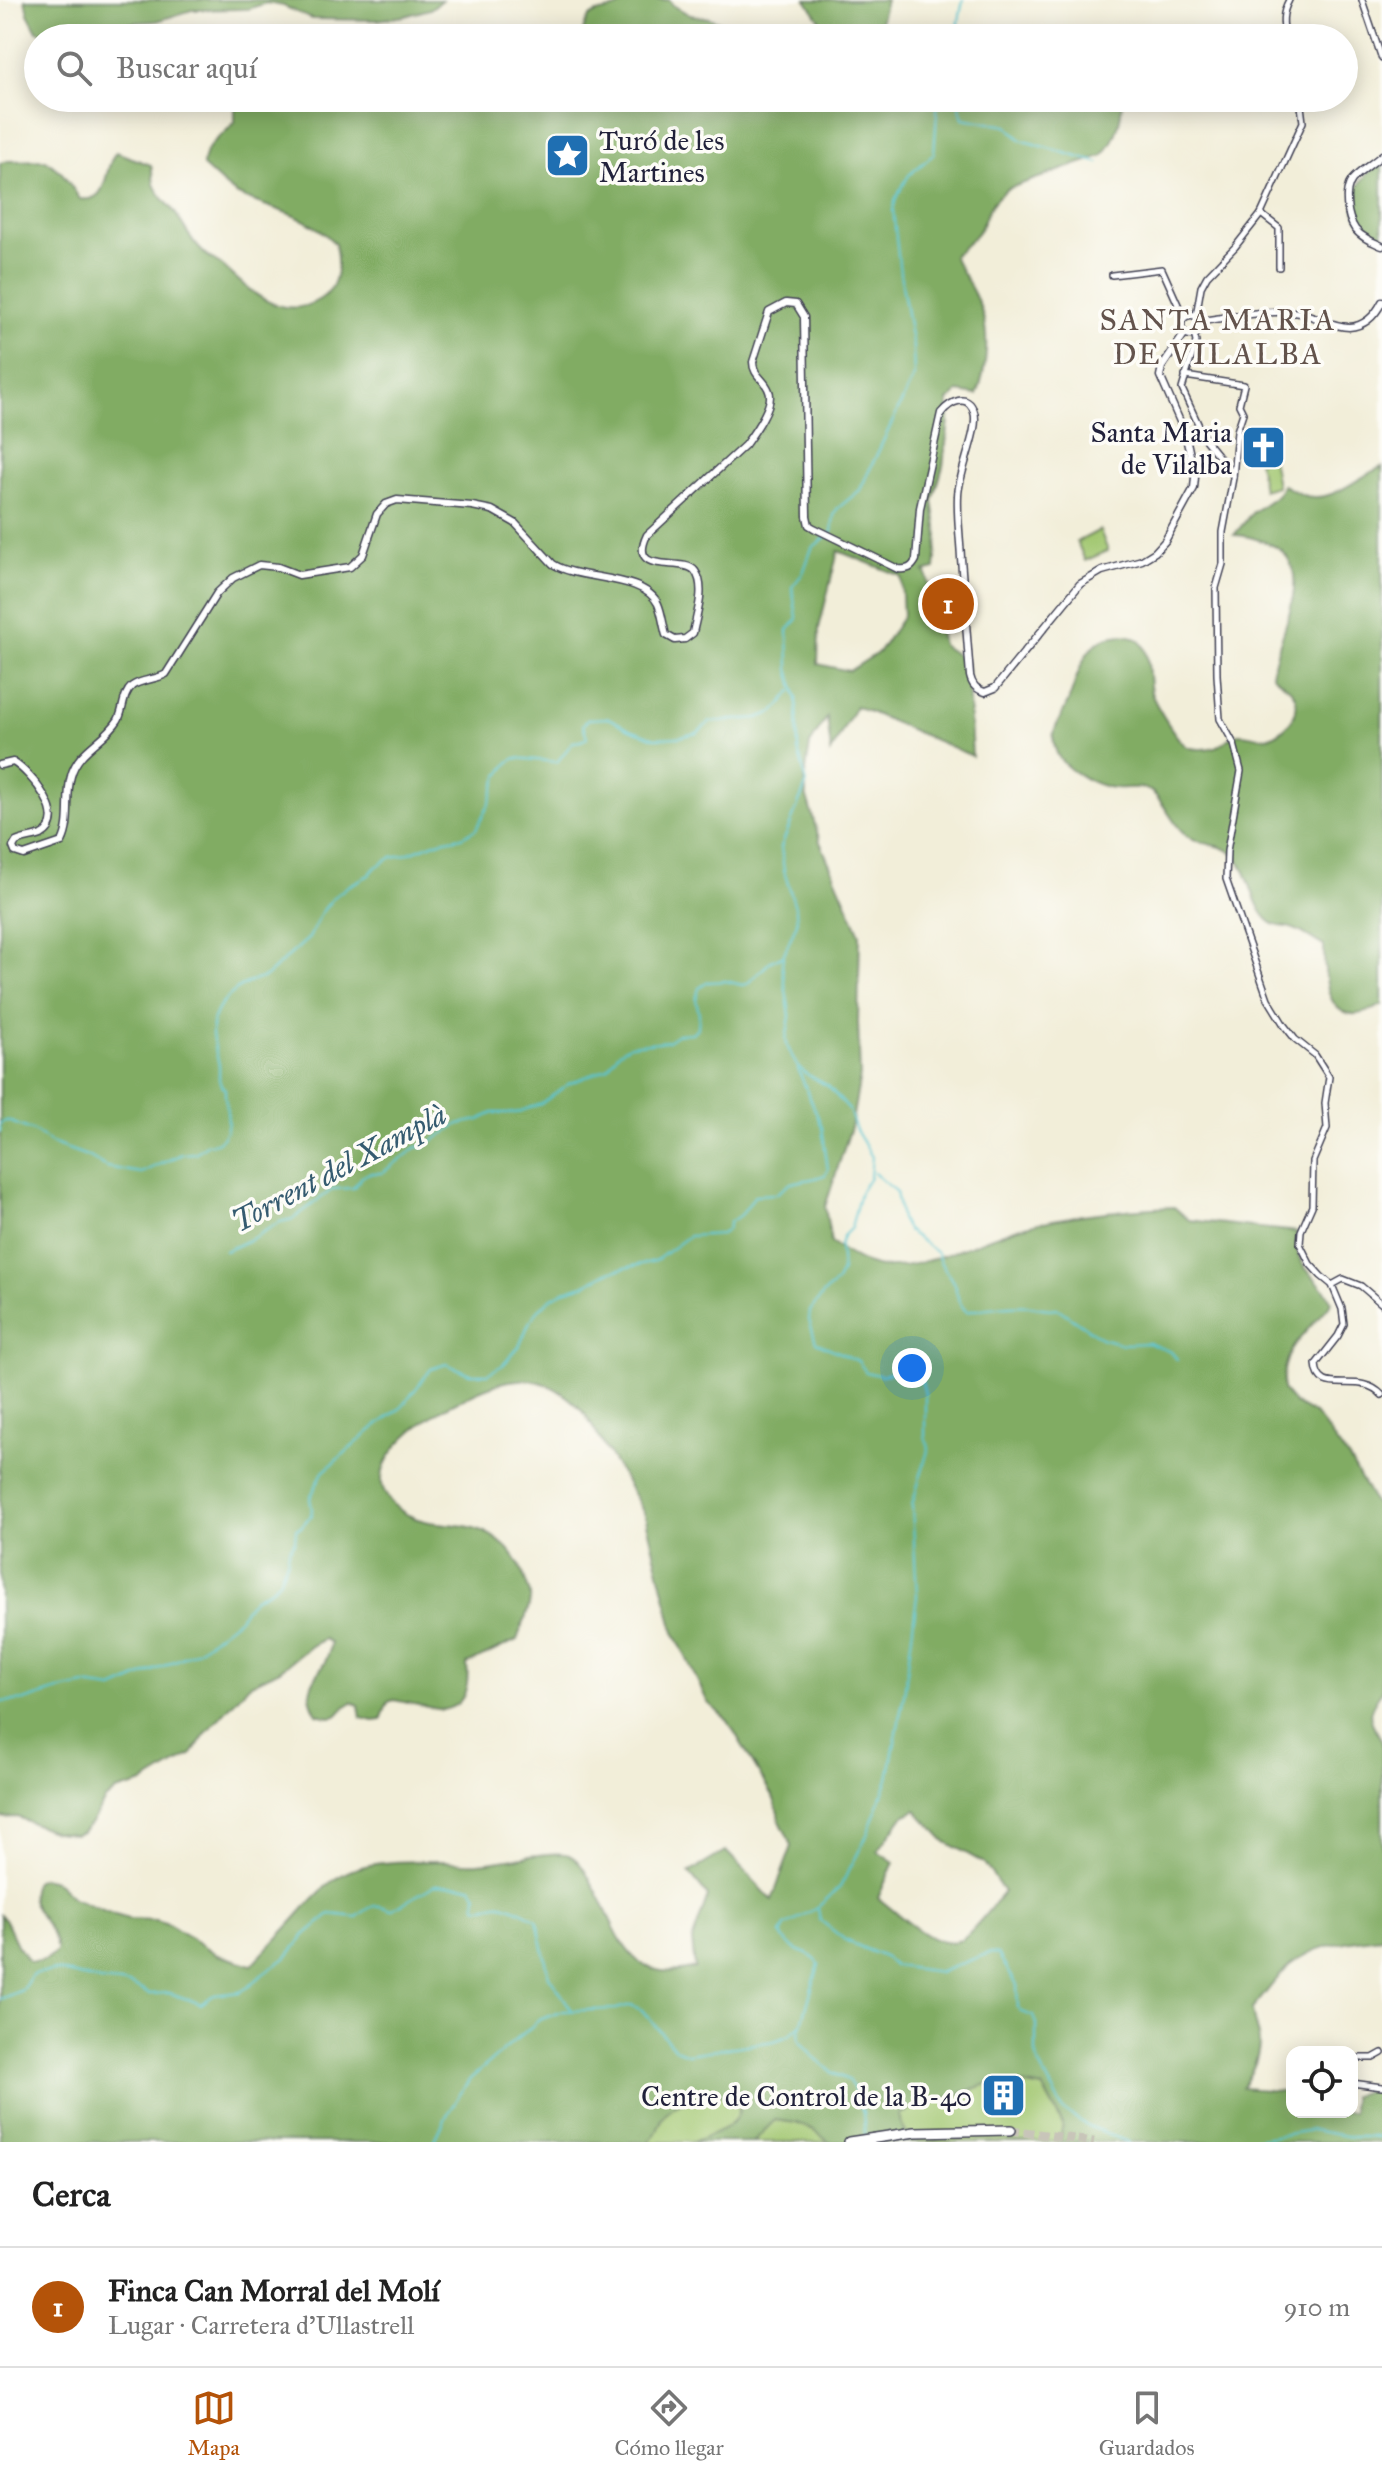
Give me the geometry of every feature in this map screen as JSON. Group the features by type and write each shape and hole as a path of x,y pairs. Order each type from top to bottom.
{"highway":[{"path":"849,2142 915,2132 1011,2130"}],"street":[{"path":"1283,24 1283,11 1289,0"},
{"path":"1362,0 1382,59"},
{"path":"1185,333 1194,334 1199,330 1201,287 1207,276 1261,214 1303,122 1302,112"},
{"path":"1382,155 1351,181 1347,192 1354,228 1365,239 1382,246"},
{"path":"1261,214 1279,228 1279,267"},
{"path":"1112,275 1162,269 1184,318"},
{"path":"1185,333 1181,324 1189,315 1198,319 1284,311 1350,327 1364,323 1375,315 1382,302"},
{"path":"0,765 13,762 21,767 51,806 49,826 42,834 16,842 13,847 15,852 24,855 62,842 66,835 70,781 75,763 119,718 126,694 132,686 166,674 224,584 259,565 278,567 299,575 350,567 363,555 377,514 386,504 397,500 472,506 505,516 553,564 562,569 573,574 636,586 651,595 658,604 666,635 675,640 685,639 693,633 700,590 695,570 688,565 655,564 645,552 644,542 647,535 751,437 770,401 769,390 753,369 753,362 769,312 786,303 796,304 804,317 807,516 809,525 814,528 898,569 907,570 913,566 920,508 941,413 958,400 968,402 974,410 976,422 957,498 970,676 972,684 985,692 995,688 1080,584 1102,571 1142,560 1165,541 1194,488 1195,477 1185,433 1160,376 1162,367 1185,333"},
{"path":"1194,334 1196,342 1182,389 1206,441 1233,478"},
{"path":"1185,376 1244,385 1239,405 1243,413 1237,431 1233,478 1223,532 1224,547 1216,588 1220,719 1234,744 1241,771 1227,851 1226,879 1268,999 1284,1025 1295,1039 1315,1055 1329,1077 1325,1103 1327,1128 1313,1161 1312,1206 1301,1231 1300,1244 1310,1264 1332,1285 1342,1309 1344,1324 1316,1364 1317,1374 1322,1381 1357,1382 1375,1388 1382,1395"},
{"path":"1237,431 1245,439 1262,436"},
{"path":"1332,1285 1343,1279 1361,1286 1382,1304"},
{"path":"1358,2058 1373,2058 1382,2053"},
{"path":"1358,2084 1382,2087"}],"green space":[{"path":"25,0 442,0 430,9 377,20 311,19 284,6 266,3 248,9 192,10 157,21 129,24 33,24"},
{"path":"629,0 669,0 690,15 725,24 585,24 593,15 621,6"},
{"path":"806,0 886,0 880,24 821,24"},
{"path":"235,112 1121,112 1111,144 1102,156 1007,189 993,202 975,235 953,256 980,306 986,333 986,354 977,395 958,392 948,401 949,421 943,466 933,501 938,534 935,569 923,572 926,572 942,645 967,662 972,756 856,706 831,752 827,717 810,744 806,794 820,842 860,934 860,1076 851,1127 825,1207 831,1243 861,1261 881,1267 897,1267 933,1259 1041,1222 1135,1209 1174,1207 1189,1220 1297,1232 1296,1245 1302,1263 1332,1302 1291,1351 1283,1375 1283,1390 1294,1403 1316,1415 1382,1511 1382,1691 1370,1716 1382,1741 1382,1937 1346,1942 1312,1952 1280,1975 1252,2009 1259,2049 1254,2067 1242,2088 1286,2092 1286,2118 1358,2118 1358,2094 1382,2085 1382,2142 1059,2142 1063,2125 1043,2088 999,2080 899,2114 911,2142 829,2142 814,2130 797,2123 775,2120 753,2142 693,2142 731,2124 740,2110 741,2101 715,2095 693,2098 674,2106 647,2142 0,2142 0,1915 29,1961 41,1961 53,1954 56,1951 52,1933 32,1899 36,1880 55,1881 73,1898 115,1915 168,1924 218,1955 252,1965 322,1889 352,1870 394,1862 474,1863 540,1855 569,1855 583,1868 616,1932 637,1960 652,1969 671,1972 695,1968 692,1941 708,1896 689,1873 726,1851 772,1900 792,1846 774,1799 728,1721 708,1703 674,1632 645,1515 637,1500 585,1414 554,1388 524,1380 492,1386 440,1411 406,1436 384,1468 382,1484 390,1500 416,1518 474,1528 492,1536 507,1548 519,1564 529,1591 528,1610 517,1640 467,1664 467,1687 457,1704 442,1710 394,1700 388,1702 381,1720 374,1721 361,1718 359,1705 352,1702 338,1715 317,1714 310,1693 329,1653 330,1643 324,1639 280,1670 249,1685 205,1734 192,1754 144,1783 116,1791 105,1800 82,1832 55,1832 17,1817 0,1818 0,163 46,160 62,173 80,199 97,196 116,152 151,165 158,192 192,239 204,253 245,286 280,306 306,306 320,299 334,282 337,267 335,244 301,219 251,200 225,186 203,166 210,147 235,122","holes":["838,551 901,576 903,616 879,652 849,671 818,664 819,628","916,1810 946,1842 984,1863 1004,1892 960,1940 950,1943 929,1936 878,1898 894,1862 878,1851 903,1816"]},
{"path":"1382,161 1382,238 1360,221 1356,214 1355,197 1363,179"},
{"path":"1272,458 1277,486 1263,490 1258,461"},
{"path":"1382,467 1382,1005 1364,1013 1350,1014 1340,1010 1328,990 1324,946 1299,931 1268,920 1233,853 1185,834 1150,791 1107,787 1077,774 1060,759 1053,736 1088,653 1103,639 1127,635 1142,645 1153,697 1161,713 1188,747 1211,748 1230,737 1243,734 1276,735 1288,725 1296,704 1291,690 1272,675 1292,604 1293,569 1285,554 1270,544 1234,535 1253,512 1277,495 1283,485 1306,496 1326,496"},
{"path":"1100,530 1108,551 1085,561 1077,542"},
{"path":"999,2080 1043,2088 1063,2125 1059,2142 911,2142 899,2114"},
{"path":"726,2095 741,2101 737,2118 723,2130 693,2142 647,2142 665,2115 677,2104 692,2098"},
{"path":"774,2120 804,2126 829,2142 753,2142"}],"waterway":[{"path":"958,24 963,0"},
{"path":"865,2134 863,2112 848,2080 833,2073 800,2041 799,2033 819,1964 790,1945 781,1934 785,1926 818,1907 840,1887 865,1840 888,1779 904,1695 917,1596 912,1505 929,1447 925,1437 925,1394 913,1368 882,1376 866,1372 858,1361 816,1342 809,1320 810,1311 837,1282 842,1271 840,1245 851,1228 860,1192 870,1177 872,1157 856,1130 849,1110 828,1086 797,1066 786,1040 790,1016 782,965 797,923 781,847 807,783 798,750 797,698 789,669 788,630 797,617 792,587 803,573 812,548 832,532 837,509 860,490 914,376 913,348 893,210 909,175 934,154 937,112"},
{"path":"961,112 963,118 1007,126 1021,140 1099,163"},
{"path":"0,1124 8,1121 34,1131 51,1143 90,1157 106,1167 141,1173 182,1154 195,1153 208,1144 217,1143 228,1124 225,1089 219,1081 212,1033 218,1010 230,995 246,984 264,978 309,938 321,913 334,897 392,857 462,837 476,829 498,777 509,762 516,758 557,762 573,742 587,737 583,725 588,719 608,718 655,738 679,737 697,733 710,722 758,718 774,712 792,691"},
{"name":"Torrent del Xamplà","path":"225,1251 280,1222 293,1219 333,1189 353,1188 369,1173 382,1173 417,1147 423,1147 459,1124 493,1113 515,1113 541,1104 568,1084 608,1068 618,1053 630,1045 668,1041 678,1034 692,1033 698,1027 696,999 699,988 708,982 747,984 771,961 782,956"},
{"path":"0,1702 27,1700 85,1685 113,1689 197,1651 238,1619 253,1599 279,1581 295,1540 296,1529 311,1515 310,1498 323,1472 402,1407 431,1369 446,1364 470,1374 487,1374 503,1365 519,1347 529,1323 552,1298 608,1272 655,1261 689,1236 721,1234 730,1222 743,1213 755,1195 776,1194 791,1183 825,1175 828,1170 822,1127 798,1069"},
{"path":"0,1127 0,1132"},
{"path":"874,1173 896,1192 901,1219 907,1230 937,1253 967,1312 1018,1306 1057,1308 1101,1338 1123,1344 1148,1343 1171,1352 1177,1359"},
{"path":"0,1999 22,1990 31,1976 37,1973 58,1971 130,1984 149,1994 170,1993 201,2004 214,1995 240,1992 250,1986 288,1956 305,1935 330,1914 357,1917 376,1906 391,1910 435,1885 471,1886 477,1895 476,1906 506,1905 537,1920 549,1976 572,2010"},
{"path":"818,1909 820,1920 845,1940 886,1958 895,1966 940,1972 981,1956 998,1954 1017,1985 1018,2008 1033,2016 1039,2065 1063,2110 1088,2126 1128,2142"},
{"path":"434,2142 470,2079 539,2020 563,2011 616,2009 631,2005 642,2010 675,2049 688,2054 774,2041 788,2036 802,2024"},
{"path":"1239,2142 1312,2130 1351,2137 1382,2137"}],"tunnel":[{"path":"1011,2130 1094,2142"}],"place":[{"name":"Turó de les Martines","path":"568,156"},
{"name":"Santa Maria de Vilalba","path":"1263,448"},
{"name":"Finca Can Morral del Molí","path":"948,604"},
{"name":"Centre de Control de la B-40","path":"1003,2096"}],"district":[{"name":"SANTA MARIA DE VILALBA","path":"1218,337"}]}
